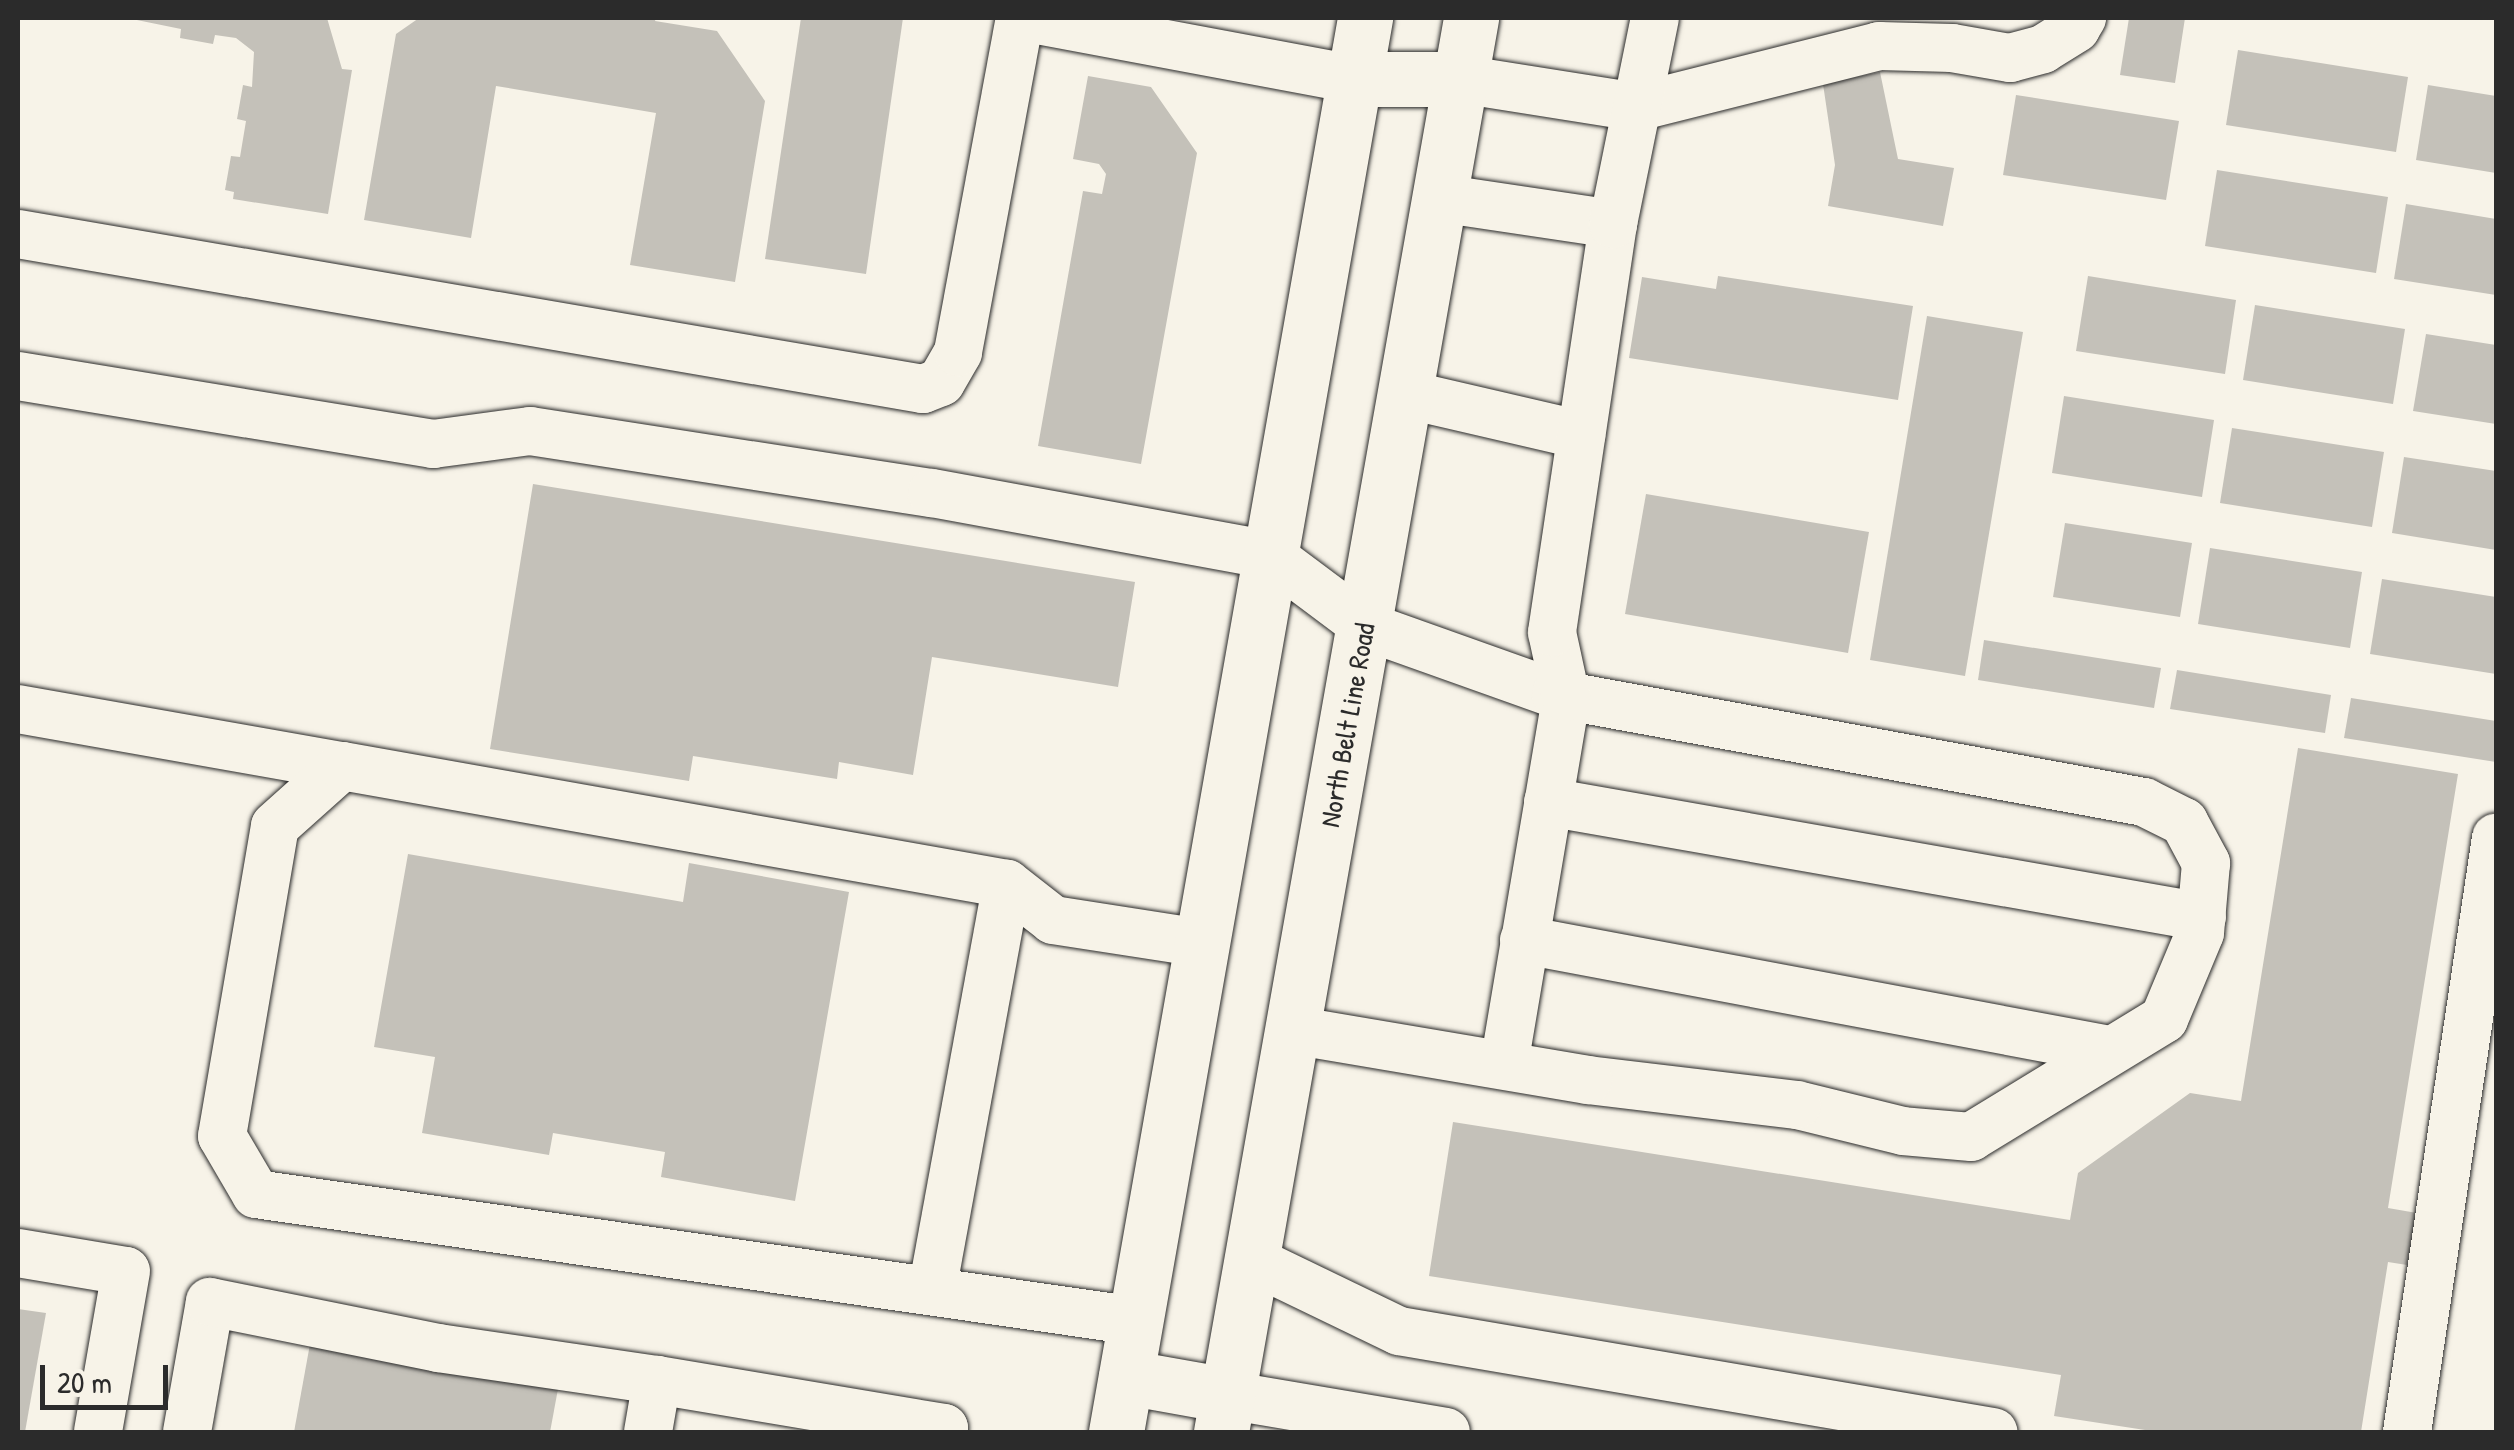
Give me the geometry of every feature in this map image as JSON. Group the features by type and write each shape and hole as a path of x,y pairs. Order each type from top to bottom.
{"main road":[{"path":"1116,1432 1365,18"},
{"name":"North Belt Line Road","path":"1224,1414 1460,80 1464,19"},
{"path":"1354,79 1460,80"},
{"path":"1126,1376 1224,1414"}],"lane":[{"path":"18,234 923,389 941,382 958,352 1024,18 1154,29 1354,79"},
{"path":"1504,1065 1566,697 1552,632 1613,224 1655,18"},
{"path":"1460,80 1637,108 1878,46 1952,48 2010,58 2043,49 2076,28 2082,18"},
{"path":"1439,198 1613,224"},
{"path":"18,376 433,444 530,431 932,494 1270,555 1365,626 1566,697 2144,802 2184,822 2206,864 2200,933 2164,1019 1971,1137 1902,1131 1797,1105 1504,1065 1292,1030"},
{"path":"1405,394 1581,435"},
{"path":"18,709 1007,884 1053,920 1202,943"},
{"path":"342,766 275,826 222,1136 256,1194 1136,1320"},
{"path":"1548,802 2202,916"},
{"path":"2407,1432 2496,838"},
{"path":"932,1291 1007,884"},
{"path":"1524,940 2108,1050"},
{"path":"18,1254 126,1271 98,1432"},
{"path":"1252,1260 1399,1331 1992,1432"},
{"path":"187,1432 210,1302 438,1348 657,1380 944,1428 944,1432"},
{"path":"648,1432 657,1380"},
{"path":"1224,1414 1446,1432"}],"building":[{"path":"127,18 327,18 342,69 352,70 328,214 233,199 234,192 225,190 231,156 240,157 246,121 237,119 243,85 252,87 254,52 236,38 215,35 213,44 180,38 181,29"},
{"path":"419,18 656,18 655,21 717,31 765,101 735,282 630,265 656,113 496,86 471,238 364,220 396,34"},
{"path":"801,18 903,18 866,274 765,259"},
{"path":"2129,18 2185,18 2175,83 2120,75"},
{"path":"2238,50 2408,77 2396,152 2226,125"},
{"path":"1880,72 1898,159 1954,168 1943,226 1828,206 1835,165 1823,84"},
{"path":"1088,76 1151,87 1197,153 1141,464 1038,446 1083,191 1102,194 1106,174 1099,164 1073,159"},
{"path":"2428,85 2496,96 2496,173 2416,160"},
{"path":"2016,95 2179,121 2166,200 2003,175"},
{"path":"2217,170 2388,197 2376,273 2205,246"},
{"path":"2406,204 2496,219 2496,295 2394,279"},
{"path":"1718,276 1913,306 1898,400 1629,358 1642,277 1716,289"},
{"path":"2088,276 2236,300 2225,374 2076,351"},
{"path":"2255,305 2405,329 2393,404 2243,380"},
{"path":"1927,316 2023,332 1965,676 1870,660"},
{"path":"2426,334 2496,345 2496,424 2413,411"},
{"path":"2064,396 2214,420 2202,497 2052,473"},
{"path":"2232,428 2384,452 2372,527 2220,503"},
{"path":"2404,457 2496,471 2496,550 2392,533"},
{"path":"533,484 1135,582 1118,687 932,657 913,775 839,762 837,779 693,756 689,781 490,749"},
{"path":"1646,494 1869,532 1848,653 1625,614"},
{"path":"2065,523 2192,543 2180,617 2053,597"},
{"path":"2210,548 2362,572 2350,648 2198,624"},
{"path":"2382,579 2496,597 2496,674 2370,654"},
{"path":"1984,640 2161,668 2154,708 1978,680"},
{"path":"2177,670 2331,695 2325,733 2170,709"},
{"path":"2351,698 2496,721 2496,762 2344,738"},
{"path":"2298,748 2458,774 2388,1208 2434,1216 2426,1268 2388,1262 2361,1432 2158,1432 2054,1416 2061,1375 1429,1276 1453,1122 2070,1220 2078,1173 2190,1093 2241,1101"},
{"path":"408,854 683,902 689,863 849,892 795,1201 661,1177 665,1152 553,1133 549,1155 422,1133 435,1057 374,1047"},
{"path":"18,1309 46,1313 25,1432 18,1432"},
{"path":"310,1344 558,1389 550,1432 294,1432"}]}
